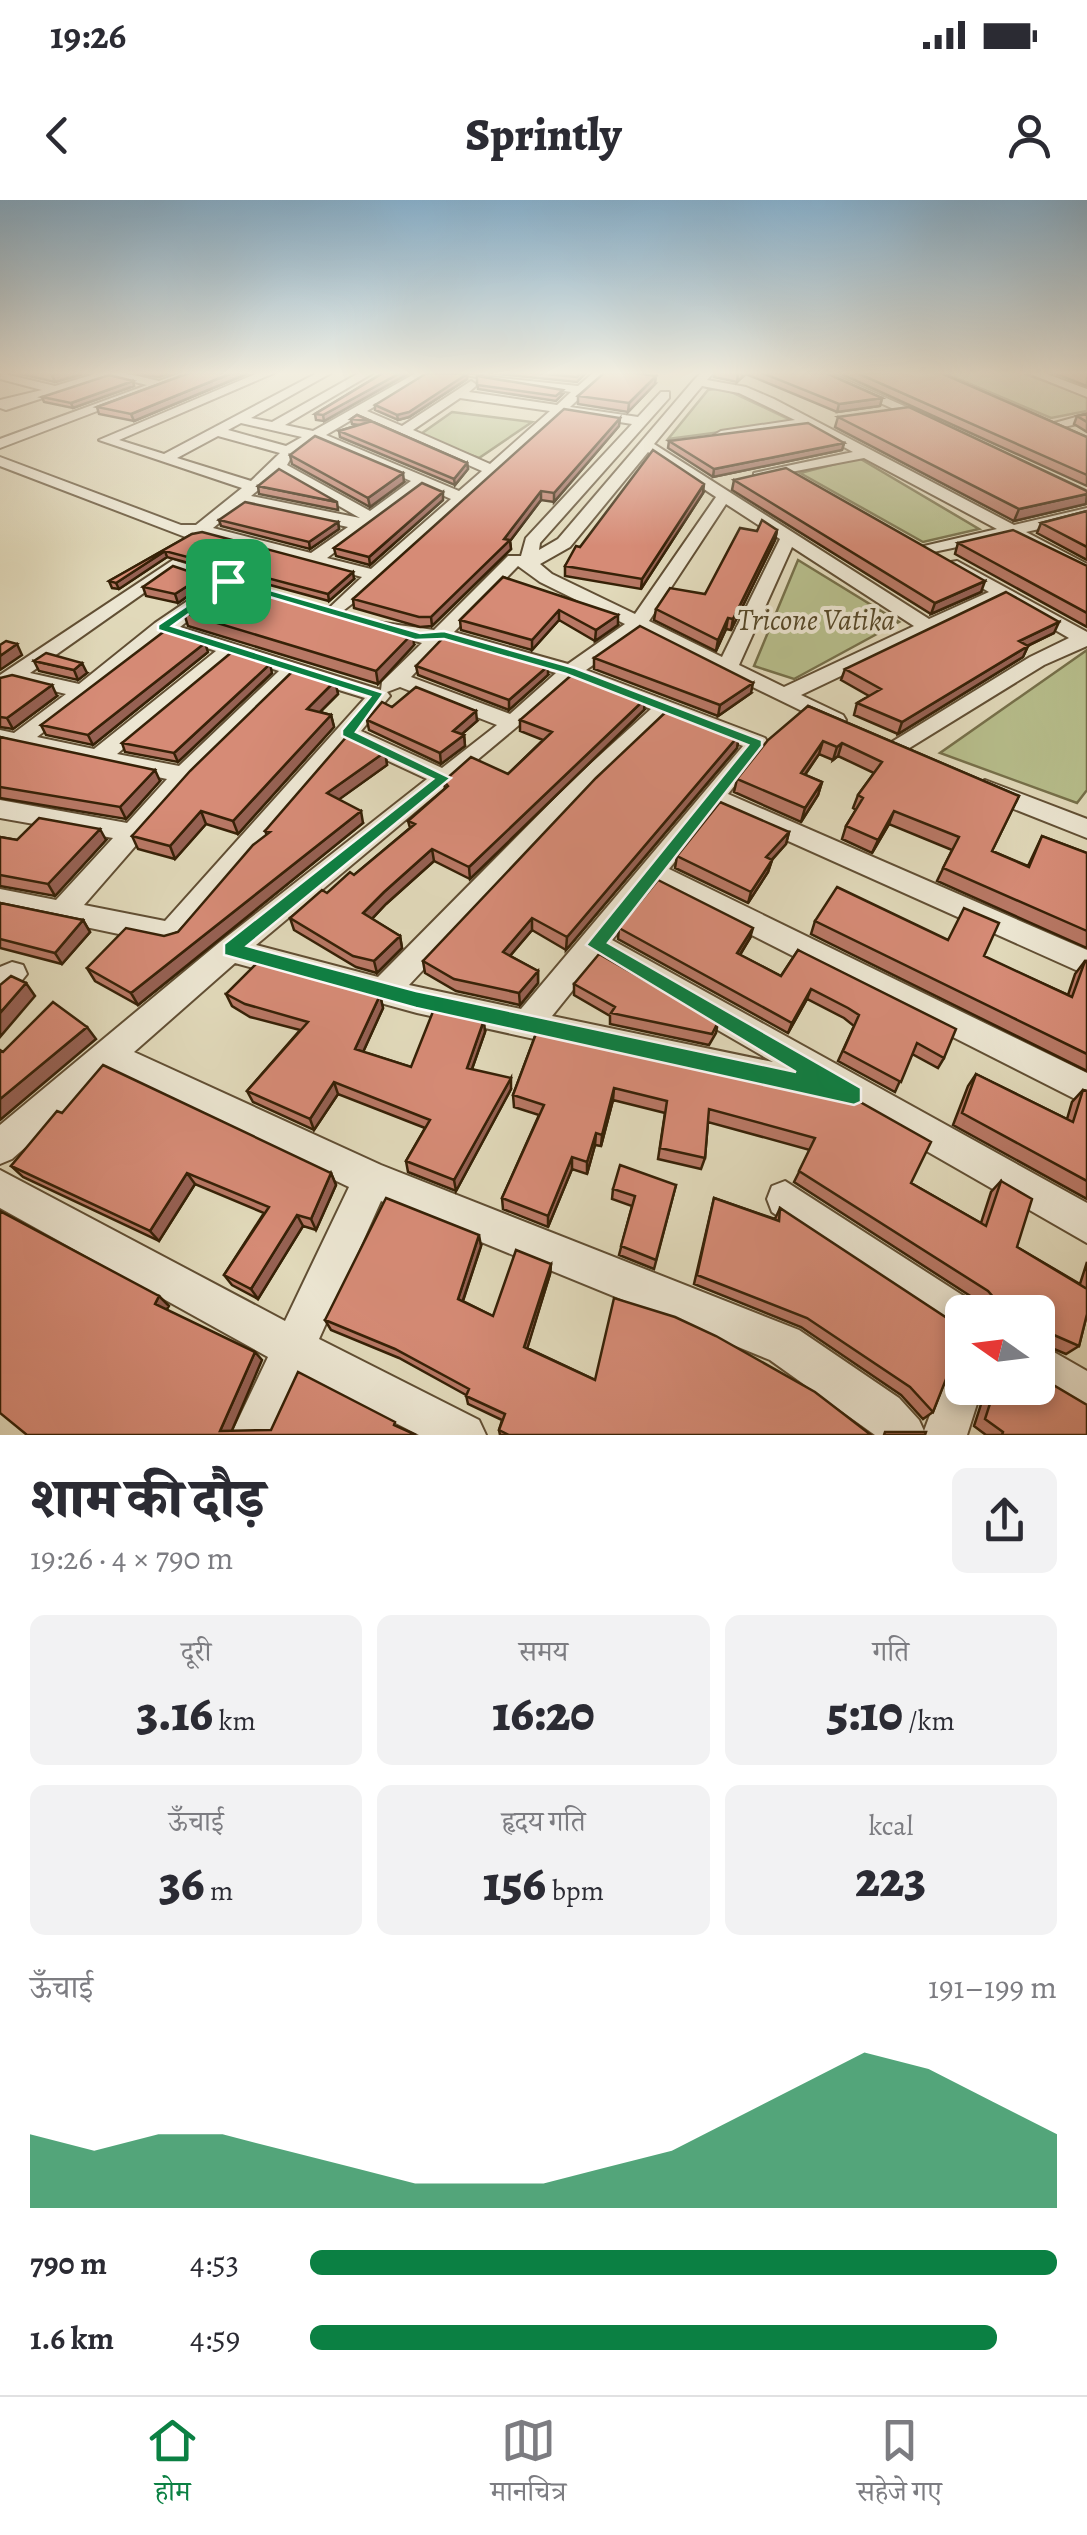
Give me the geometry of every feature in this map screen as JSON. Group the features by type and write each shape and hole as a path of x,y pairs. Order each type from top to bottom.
{"street":[{"path":"0,444 36,431"},
{"path":"129,431 106,440 167,458 248,493 367,522"},
{"path":"294,431 320,437 462,498"},
{"path":"281,596 152,560 202,530 284,459 330,431"},
{"path":"403,431 491,470"},
{"path":"528,1023 596,945 757,743 570,671 444,635 419,637 343,614 377,576 535,431"},
{"path":"529,563 532,542 631,431"},
{"path":"529,563 564,542 654,431"},
{"path":"706,436 746,431"},
{"path":"826,431 1087,571"},
{"path":"167,458 215,432 284,459 367,522"},
{"path":"644,444 670,441"},
{"path":"644,444 925,625"},
{"path":"0,1147 230,950 513,723 570,671 637,625 718,490 866,453"},
{"path":"0,460 179,530 202,530 377,576"},
{"path":"788,470 818,487"},
{"path":"314,559 419,482"},
{"path":"1085,639 922,545 1011,533 1087,513"},
{"path":"727,668 789,536"},
{"path":"0,899 171,934 379,696 444,635 514,560 529,563 546,578 637,625 848,726"},
{"path":"7,680 173,565"},
{"path":"10,738 82,691 228,581"},
{"path":"782,696 925,625 1003,592"},
{"path":"162,627 379,696"},
{"path":"898,749 1037,662 1085,639"},
{"path":"100,755 232,648"},
{"path":"62,912 184,775 293,670"},
{"path":"397,679 513,723"},
{"path":"7,680 82,691"},
{"path":"384,990 585,782 666,707"},
{"path":"347,733 444,778"},
{"path":"10,738 184,775"},
{"path":"970,781 1087,829"},
{"path":"713,798 1087,963"},
{"path":"0,809 133,833"},
{"path":"652,873 1087,1090"},
{"path":"596,945 1087,1224"},
{"path":"230,950 384,990 854,1095"},
{"path":"0,971 12,974 0,985"},
{"path":"106,1055 372,1179 784,1345 884,1413 904,1435"},
{"path":"253,1435 372,1179"},
{"path":"0,1188 291,1348 464,1435"},
{"path":"785,1199 945,1307"},
{"path":"1055,1375 1087,1396"},
{"path":"945,1435 955,1405"}],"green space":[{"path":"426,431 519,431 479,458 418,436"},
{"path":"675,431 731,431 668,439"},
{"path":"859,458 979,529 923,542 800,473"},
{"name":"Tricone Vatika","path":"798,560 899,622 794,679 754,666"},
{"path":"1087,650 1087,790 1077,803 940,753"}],"building":[{"path":"339,431 393,431 467,463 454,479"},
{"path":"540,431 609,431 554,493 541,491 504,539 510,540 431,617 353,599"},
{"path":"749,431 822,431 844,443 714,469 669,441"},
{"path":"865,431 959,431 1087,491 1019,509"},
{"path":"987,431 1072,431 1087,437 1087,475"},
{"path":"315,436 403,473 368,498 290,455"},
{"path":"653,450 704,484 642,579 565,566 576,546 580,547"},
{"path":"786,468 985,581 935,603 734,480"},
{"path":"279,469 337,502 258,486"},
{"path":"422,483 443,492 369,557 334,548"},
{"path":"245,502 338,522 309,542 219,520"},
{"path":"1087,511 1087,547 1041,523"},
{"path":"762,520 777,530 733,619 728,618 718,640 656,609 670,588 705,594 740,528 757,531"},
{"path":"1013,530 1087,566 1087,613 958,543"},
{"path":"202,532 353,572 328,594 165,551 116,583 109,581 192,534"},
{"path":"173,566 203,576 175,594 143,587"},
{"path":"503,577 618,615 596,630 559,610 532,640 460,620"},
{"path":"228,580 413,633 376,671 184,613"},
{"path":"1006,592 1059,622 1019,641 1028,646 902,722 857,703 881,689 845,669"},
{"path":"640,626 753,683 720,705 594,658"},
{"path":"166,630 205,643 88,735 41,725"},
{"path":"445,636 548,666 509,700 416,666"},
{"path":"6,641 17,644 0,656 0,645"},
{"path":"232,652 270,664 174,753 122,743"},
{"path":"46,653 82,663 74,670 34,661"},
{"path":"295,669 335,681 307,709 331,715 233,821 201,811 170,846 132,836 190,771"},
{"path":"575,672 645,699 469,867 432,849 384,892 363,913 400,936 374,961 353,956 290,918 322,890 327,893 350,872 354,875 415,824 408,821 448,786 444,781 471,757 508,774 552,732 520,720"},
{"path":"12,675 52,685 7,718 0,717 0,678"},
{"path":"416,687 476,711 453,731 464,735 440,753 367,720 382,702 392,707"},
{"path":"808,706 1019,796 992,851 1029,867 1042,836 1087,853 1087,931 943,868 959,837 894,811 878,840 846,826 863,798 858,795 882,762 842,743 837,747 823,741 801,773 822,782 805,808 737,779 768,740"},
{"path":"670,708 739,735 567,937 532,918 503,952 538,971 519,993 454,979 423,961 596,778"},
{"path":"348,735 385,752 327,793 361,811 131,993 87,968 126,928 164,936 178,932 253,845 270,832 265,831"},
{"path":"0,737 155,770 120,807 0,787"},
{"path":"720,802 789,832 766,857 772,860 751,892 677,856"},
{"path":"39,818 100,829 48,884 0,875 0,837 17,840"},
{"path":"658,880 753,928 737,953 781,976 798,950 956,1029 944,1058 917,1043 901,1082 843,1051 859,1015 848,1008 811,989 792,1023 619,928"},
{"path":"837,887 948,940 964,908 999,923 984,956 1072,997 1087,961 1087,1054 815,921"},
{"path":"0,903 83,920 55,953 0,939"},
{"path":"599,954 718,1022 712,1034 611,1013 615,1007 574,984"},
{"path":"258,962 380,995 355,1049 411,1067 434,1009 484,1020 467,1068 511,1078 454,1180 406,1161 430,1120 334,1082 310,1119 247,1091 308,1022 245,1004 226,994"},
{"path":"11,976 26,983 0,1013 0,985"},
{"path":"53,1002 87,1027 0,1099 0,1050 3,1052"},
{"path":"537,1031 860,1102 931,1142 911,1183 986,1226 1001,1181 1032,1199 1017,1247 1087,1289 1087,1314 1079,1346 1055,1336 1055,1295 991,1295 799,1171 815,1138 709,1109 705,1158 660,1148 667,1101 614,1088 602,1135 596,1133 587,1162 572,1157 548,1216 502,1198 544,1105 513,1095"},
{"path":"103,1065 331,1173 311,1219 297,1215 251,1289 224,1275 269,1207 187,1173 150,1231 11,1166 57,1111 62,1113"},
{"path":"976,1074 1073,1122 1083,1090 1087,1091 1087,1181 962,1113"},
{"path":"620,1165 676,1185 656,1260 621,1246 635,1196 613,1189"},
{"path":"386,1198 479,1235 458,1299 493,1316 516,1250 551,1264 524,1347 595,1380 614,1298 675,1317 716,1336 815,1392 871,1435 509,1435 499,1430 505,1414 466,1396 469,1389 395,1349 325,1320"},
{"path":"714,1198 779,1221 780,1208 945,1317 945,1382 933,1412 910,1387 807,1318 697,1275"},
{"path":"0,1211 159,1296 155,1304 255,1352 220,1431 271,1430 298,1372 416,1435 27,1435 0,1413"},
{"path":"1055,1386 1087,1405 1087,1435 1002,1435 985,1419 990,1405 1055,1405"},
{"path":"885,1432 926,1432 884,1435"}],"route":[{"path":"228,581 419,637 444,635 570,671 757,743 596,945 854,1095 416,1000 230,950 444,778 347,733 379,696 162,627 228,581"}]}
